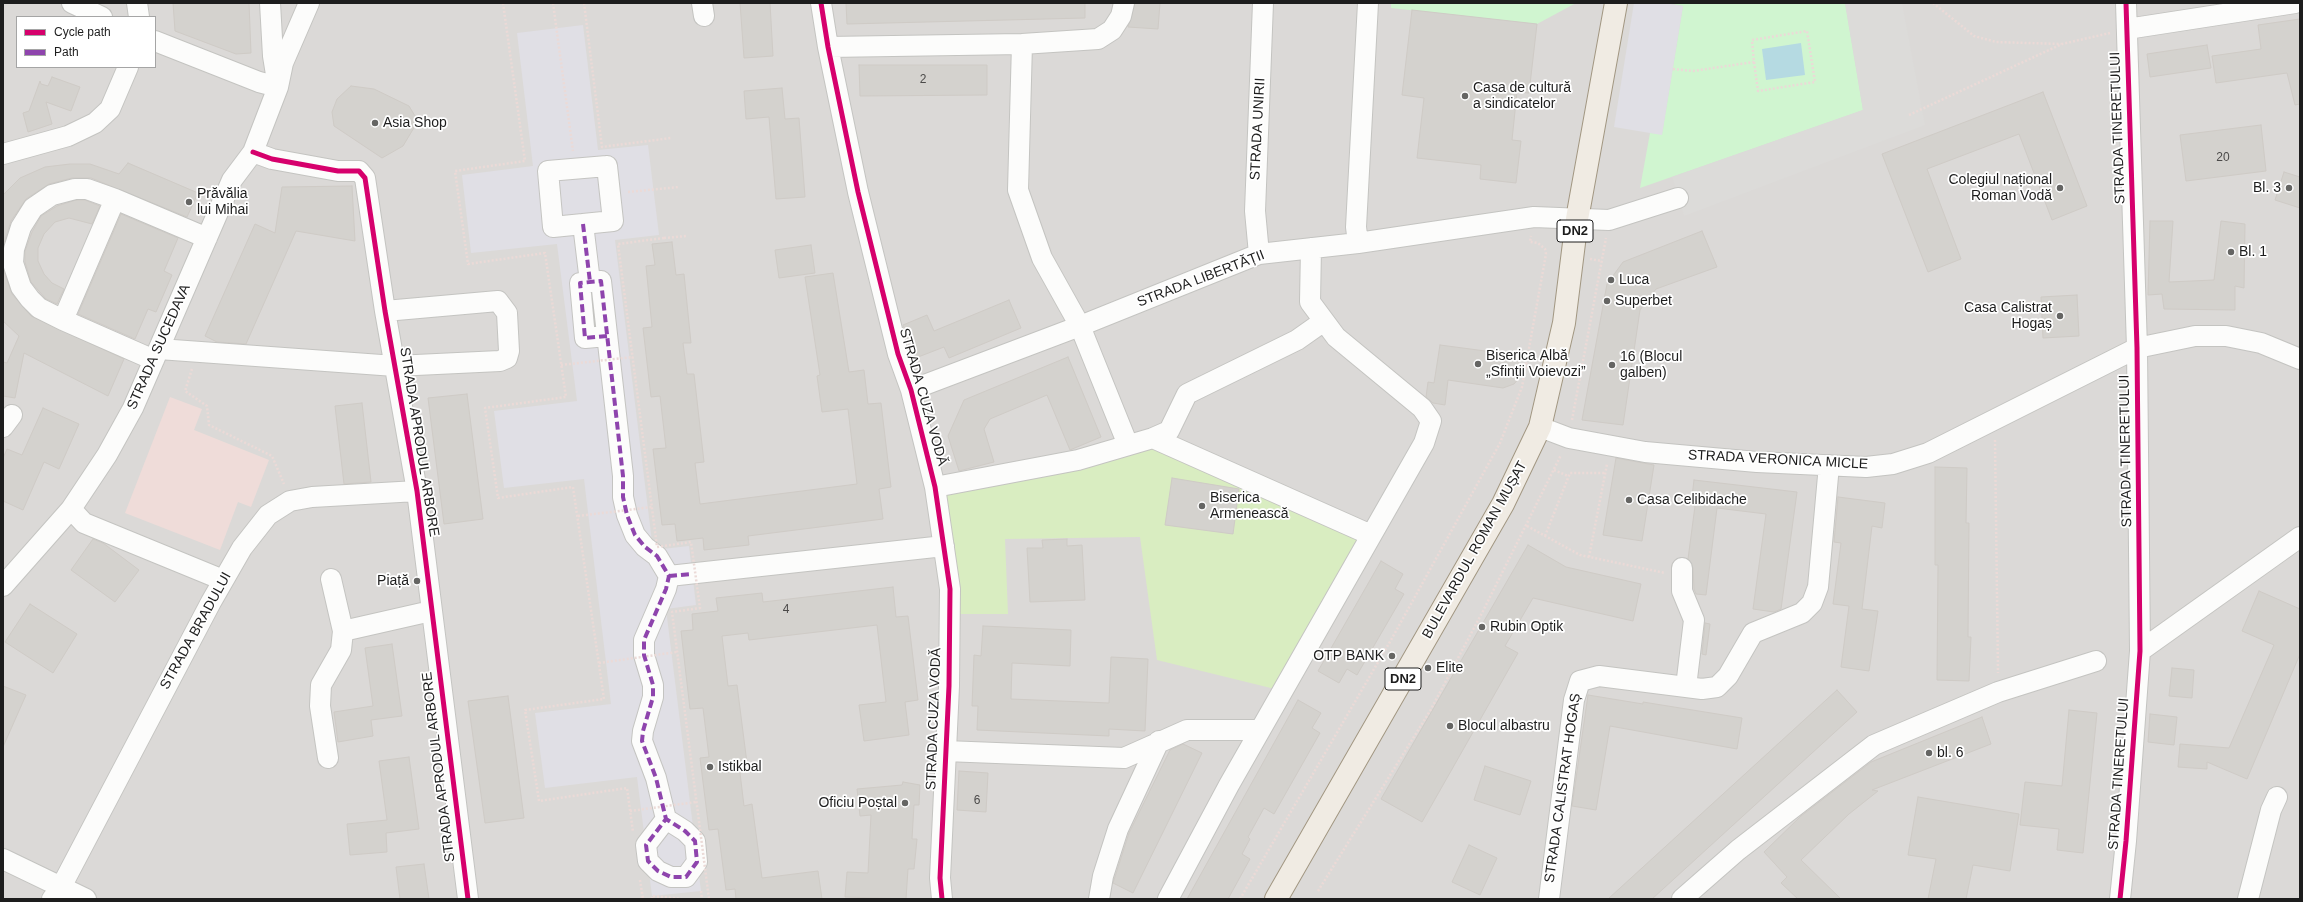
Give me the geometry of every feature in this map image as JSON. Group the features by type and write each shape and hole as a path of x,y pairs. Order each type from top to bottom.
{"main road":[{"name":"BULEVARDUL ROMAN MUȘAT","path":"1276,899 1503,504 1540,427 1564,323 1577,219 1616,3"}],"street":[{"path":"72,3 100,16"},
{"path":"137,3 139,16"},
{"name":"STRADA SUCEDAVA","path":"270,3 278,87"},
{"name":"STRADA SUCEDAVA","path":"3,586 71,509 107,455 129,414 232,180 253,152 278,87 283,63 309,3"},
{"name":"STRADA CUZA VODĂ","path":"821,3 828,48 860,200 898,354 911,390 936,487 950,589 949,686 940,878 942,899"},
{"path":"828,48 1022,44 1098,39 1112,30 1121,16 1124,3"},
{"name":"STRADA UNIRII","path":"1259,254 1255,190 1263,3"},
{"path":"1358,244 1356,227 1368,3"},
{"name":"STRADA TINERETULUI","path":"2120,899 2126,842 2140,651 2137,348 2126,3"},
{"path":"2127,29 2206,10 2295,3"},
{"path":"156,41 259,82 278,87"},
{"path":"1022,44 1018,190 1042,258 1080,326 1128,445"},
{"path":"3,154 68,136 95,123 110,108 128,68"},
{"name":"STRADA APRODUL ARBORE","path":"253,152 272,159 338,171 359,171 365,178 385,311 417,491 468,899"},
{"path":"607,166 613,221 553,227 548,171 575,169 607,166"},
{"path":"207,238 115,199 87,189 62,192 52,195 33,208 20,227 14,249 14,263 21,287 39,308 63,320 156,355 197,352 395,366 500,361 507,358 509,351 507,313 498,301 385,311"},
{"name":"STRADA LIBERTĂȚII","path":"911,390 1080,326 1259,254 1358,244 1534,217 1609,220 1678,198"},
{"path":"63,320 115,199"},
{"path":"583,224 590,282 580,283 585,338 607,336 623,476 623,497 627,515 635,535 645,547 657,556 669,576 666,589 644,640 644,654 653,685 653,698 643,731 642,741 656,778 666,819"},
{"path":"1168,899 1260,730 1424,443 1431,421 1422,408 1336,337 1310,302 1311,248"},
{"path":"936,487 1078,460 1153,438 1169,431 1187,394 1296,340 1324,321"},
{"name":"STRADA VERONICA MICLE","path":"1540,427 1569,438 1652,452 1757,462 1866,467 1893,464 1928,453 2137,348 2195,336 2226,336 2261,343 2300,359"},
{"path":"1153,438 1371,535"},
{"name":"STRADA CALISTRAT HOGAȘ","path":"1550,899 1553,860 1576,689 1580,681 1599,676 1702,689 1716,687 1728,676 1746,641 1753,633 1802,614 1812,603 1818,586 1830,465"},
{"name":"STRADA BRADULUI","path":"56,894 223,580 242,548 268,515 290,501 312,497 417,491"},
{"path":"71,509 84,523 223,580"},
{"path":"2140,651 2300,537"},
{"path":"669,576 944,546"},
{"path":"1682,572 1683,596 1694,620 1686,687"},
{"path":"328,758 320,706 322,685 341,650 343,631 331,579"},
{"path":"343,631 431,611"},
{"path":"1682,899 1738,850 1874,745 1998,692 2096,661"},
{"path":"945,751 1124,758 1159,741 1187,730 1260,730"},
{"path":"1099,899 1103,876 1118,829 1159,741"},
{"path":"2248,899 2271,810 2276,797"},
{"path":"3,859 56,894 86,899"}],"path":[{"path":"504,3 507,35 525,162 455,172 468,264 545,253 566,397 485,408 498,498 573,487 604,699 525,710 539,801 627,788 634,833"},
{"path":"553,3 575,169"},
{"path":"584,3 602,147 670,138"},
{"path":"1933,3 1974,36 1996,42 2062,44"},
{"path":"1909,115 2062,44 2127,29"},
{"path":"1808,31 1815,82 1758,91 1754,62 1752,40 1808,31"},
{"path":"1673,69 1693,70 1754,62"},
{"path":"610,194 679,187"},
{"path":"1240,899 1391,640 1500,443 1522,387 1546,254 1545,249 1538,243 1530,242 1534,217"},
{"path":"687,236 618,244 657,547 691,542 700,608 672,612 709,899"},
{"path":"197,352 185,391 207,406 209,425 272,456 290,501"},
{"path":"561,365 633,357"},
{"path":"1994,421 1998,692"},
{"path":"1589,557 1610,446"},
{"path":"1554,470 1568,476"},
{"path":"1545,536 1568,476 1574,472 1605,474"},
{"path":"578,516 652,507"},
{"path":"1527,526 1580,555 1682,572"},
{"path":"599,663 677,652"},
{"path":"630,811 696,802"},
{"path":"640,877 643,899"},
{"path":"701,891 702,899"},
{"path":"652,899 652,896 682,899"}],"shaded area":[{"path":"3,3 2300,3 2300,899 3,899"},
{"path":"1634,3 1664,3 1683,6 1662,135 1614,127"},
{"path":"1845,3 1902,3 1925,125 1684,216 1672,177 1863,110"},
{"path":"583,25 598,150 648,145 659,235 615,240 653,550 689,546 696,605 666,609 701,891 652,896 637,777 545,788 535,713 611,704 584,479 504,488 494,411 577,401 557,244 471,253 462,175 533,166 517,33"},
{"path":"170,397 202,409 194,430 269,460 251,507 238,502 220,550 125,513"}],"green space":[{"path":"1391,3 1576,3 1537,24 1391,8"},
{"path":"1667,3 1845,3 1863,110 1640,188 1650,133 1662,134 1683,6"},
{"path":"1153,438 1371,535 1283,691 1157,660 1140,537 1005,539 1008,614 949,614 935,487"}],"water":[{"path":"1801,43 1805,75 1766,80 1762,49"}],"building":[{"path":"173,3 249,3 251,53 236,54 175,31"},
{"path":"740,3 770,3 773,56 744,58"},
{"path":"846,3 1085,3 1085,18 847,24"},
{"path":"1135,3 1160,3 1158,29 1128,27"},
{"name":"Casa de cultură a sindicatelor","path":"1412,10 1537,24 1529,93 1517,92 1512,140 1521,141 1516,183 1480,179 1481,165 1417,158 1424,98 1402,95"},
{"path":"2300,19 2300,104 2295,105 2287,73 2216,83 2212,56 2261,49 2258,25"},
{"path":"2207,45 2211,68 2150,77 2147,54"},
{"path":"859,65 987,65 987,95 860,96"},
{"path":"52,77 80,87 71,111 46,102 52,124 28,132 23,113 29,111 40,81 41,84 48,86"},
{"name":"Asia Shop","path":"351,86 374,89 409,106 418,121 403,146 382,158 334,126 332,112 337,99"},
{"path":"782,88 785,119 799,118 805,197 776,199 769,117 746,119 744,91"},
{"name":"Colegiul național Roman Vodă","path":"2043,92 2087,206 2052,220 2019,134 1927,169 1961,259 1928,272 1882,154"},
{"path":"2261,125 2266,171 2186,181 2180,135"},
{"path":"128,163 198,193 187,217 91,178 72,178 49,184 26,199 11,221 3,246 3,195 20,178 45,167 70,164 90,164 119,174"},
{"name":"Bl. 3","path":"2284,172 2300,177 2300,208 2275,200"},
{"path":"352,186 355,241 296,231 246,344 217,342 205,336 255,224 275,233 282,187"},
{"path":"76,200 85,200 100,206 92,224 69,218 55,222 44,234 38,248 38,261 44,274 52,283 64,289 57,304 46,299 31,282 25,262 25,251 32,232 41,216 57,206"},
{"path":"121,214 178,238 164,271 172,275 156,312 148,309 135,339 78,314"},
{"name":"Bl. 1","path":"2150,221 2173,221 2169,282 2214,280 2221,221 2245,224 2244,288 2235,286 2235,310 2164,309 2162,294 2148,295"},
{"name":"16 (Blocul galben)","path":"1702,231 1717,267 1656,289 1640,310 1623,425 1582,420 1607,284 1623,262"},
{"path":"672,242 676,275 684,274 691,343 683,343 687,374 694,374 704,462 695,463 700,504 857,484 848,409 822,412 817,376 820,375 805,277 833,273 849,372 864,370 868,404 881,403 891,487 879,489 883,519 748,536 749,545 704,550 703,538 677,541 675,524 662,525 653,449 666,448 660,396 651,397 643,328 652,327 646,266 655,265 652,244"},
{"path":"811,245 815,273 779,278 775,250"},
{"path":"3,269 12,294 31,316 124,359 108,396 24,353 15,398 3,396 3,362 7,363 19,336 3,321"},
{"name":"Casa Calistrat Hogaș","path":"2077,295 2079,336 2043,338 2041,297"},
{"path":"1009,300 1021,328 949,358 944,347 913,359 903,325 927,315 934,331"},
{"name":"Biserica Albă „Sfinții Voievozi”","path":"1440,345 1508,354 1517,361 1522,368 1520,377 1514,384 1503,388 1448,380 1445,405 1433,403 1426,397 1428,382 1434,383"},
{"path":"1068,357 1101,437 1070,450 1047,395 990,419 984,429 994,462 959,471 948,436 964,400"},
{"path":"467,394 483,519 444,524 428,398"},
{"path":"362,403 371,482 344,484 335,406"},
{"path":"43,408 79,424 59,469 44,462 23,510 3,501 3,458 7,449 22,455"},
{"name":"Casa Celibidache","path":"1616,458 1654,465 1642,541 1603,535"},
{"path":"1935,467 1967,468 1966,523 1969,523 1968,637 1971,637 1969,681 1937,680 1938,565 1935,565"},
{"name":"Biserica Armenească","path":"1172,478 1239,489 1233,534 1165,525"},
{"path":"1694,480 1797,492 1781,609 1774,612 1753,609 1766,514 1717,508 1706,595 1696,594 1694,589 1693,568 1688,559 1695,506 1691,505"},
{"path":"1838,497 1885,503 1882,528 1872,526 1862,609 1878,611 1869,671 1841,667 1849,606 1833,604 1841,543 1834,542"},
{"path":"93,539 103,543 139,570 115,602 71,570"},
{"path":"1067,539 1067,546 1082,545 1085,600 1030,602 1027,548 1043,548 1042,540"},
{"name":"Blocul albastru","path":"1528,545 1566,567 1641,584 1633,621 1533,598 1505,646 1518,653 1422,822 1381,799"},
{"path":"1381,561 1403,574 1395,589 1404,594 1357,675 1347,669 1339,683 1318,671"},
{"path":"893,587 896,617 908,616 918,700 905,702 909,735 864,741 859,705 886,702 877,625 749,640 748,633 722,636 728,686 737,685 748,771 740,773 744,806 752,804 762,878 818,871 822,899 736,899 735,889 726,890 718,829 709,830 700,758 709,757 703,708 690,709 681,631 693,630 692,614 718,611 716,598 762,593 763,602"},
{"path":"2259,591 2300,609 2300,654 2247,779 2207,762 2207,769 2178,767 2180,744 2229,748 2274,645 2242,631"},
{"path":"30,604 77,634 53,673 5,642"},
{"path":"1705,623 1710,624 1706,655 1702,654"},
{"path":"983,626 1071,630 1070,666 1012,663 1011,699 1109,703 1111,657 1148,659 1145,731 1109,729 1109,736 977,730 978,706 972,706 974,655 981,656"},
{"path":"392,644 402,716 371,720 373,736 338,742 334,712 373,706 365,648"},
{"path":"2172,668 2194,670 2192,698 2169,696"},
{"path":"3,686 26,695 3,747"},
{"path":"1837,690 1857,712 1652,899 1608,899"},
{"path":"1588,695 1643,704 1643,702 1742,718 1737,749 1610,726 1596,810 1572,806"},
{"path":"508,696 524,818 485,823 468,701"},
{"path":"1298,700 1321,713 1312,728 1320,733 1274,814 1264,808 1248,837 1250,839 1242,854 1250,859 1228,899 1187,899"},
{"path":"2069,710 2097,713 2083,853 2057,850 2059,829 2020,825 2025,782 2062,786"},
{"path":"2150,714 2177,717 2174,745 2148,742"},
{"path":"1982,717 1991,744 1872,790 1878,791 1849,814 1801,860 1841,899 1798,899 1781,883 1787,877 1764,852 1801,816 1871,762"},
{"path":"1183,744 1202,753 1133,893 1113,883 1129,833 1170,750"},
{"path":"409,757 419,829 386,833 387,852 350,855 347,824 387,820 379,761"},
{"path":"1485,766 1531,781 1520,815 1474,800"},
{"path":"959,771 988,773 986,812 957,810"},
{"path":"903,782 920,785 919,805 914,805 912,839 917,839 914,869 908,869 906,899 845,897 847,872 868,873 871,815 860,816 857,789 902,785"},
{"path":"1918,797 2019,814 2010,871 1973,865 1966,899 1928,899 1936,859 1908,855"},
{"path":"1469,845 1497,858 1480,895 1452,882"},
{"path":"424,864 429,899 400,899 396,867"}],"marked path":[{"path":"583,224 590,282"},
{"path":"607,336 585,338 580,283 601,281 623,476 623,497 627,515 635,535 645,547 657,556 669,576 666,589 644,640 644,655 653,685 653,697 643,731 642,741 656,778 666,819 646,845 648,861 658,871 671,877 686,877 697,862 695,841 685,831 666,819"},
{"path":"669,576 692,574"}],"cycle path":[{"path":"821,3 828,47 858,192 898,354 911,390 935,487 950,589 949,686 940,878 942,899"},
{"path":"2120,899 2126,841 2140,651 2137,348 2126,3"},
{"path":"253,152 272,159 338,171 359,171 365,178 385,311 417,491 468,899"}],"place":[{"name":"Casa de cultură a sindicatelor","path":"1465,96"},
{"name":"Asia Shop","path":"375,123"},
{"name":"Colegiul național Roman Vodă","path":"2060,188"},
{"name":"Bl. 3","path":"2289,188"},
{"name":"Prăvălia lui Mihai","path":"189,202"},
{"name":"Bl. 1","path":"2231,252"},
{"name":"Luca","path":"1611,280"},
{"name":"Superbet","path":"1607,301"},
{"name":"Casa Calistrat Hogaș","path":"2060,316"},
{"name":"Biserica Albă „Sfinții Voievozi”","path":"1478,364"},
{"name":"16 (Blocul galben)","path":"1612,365"},
{"name":"Casa Celibidache","path":"1629,500"},
{"name":"Biserica Armenească","path":"1202,506"},
{"name":"Piață","path":"417,581"},
{"name":"Rubin Optik","path":"1482,627"},
{"name":"OTP BANK","path":"1392,656"},
{"name":"Elite","path":"1428,668"},
{"name":"Blocul albastru","path":"1450,726"},
{"name":"bl. 6","path":"1929,753"},
{"name":"Istikbal","path":"710,767"},
{"name":"Oficiu Poștal","path":"905,803"}]}
